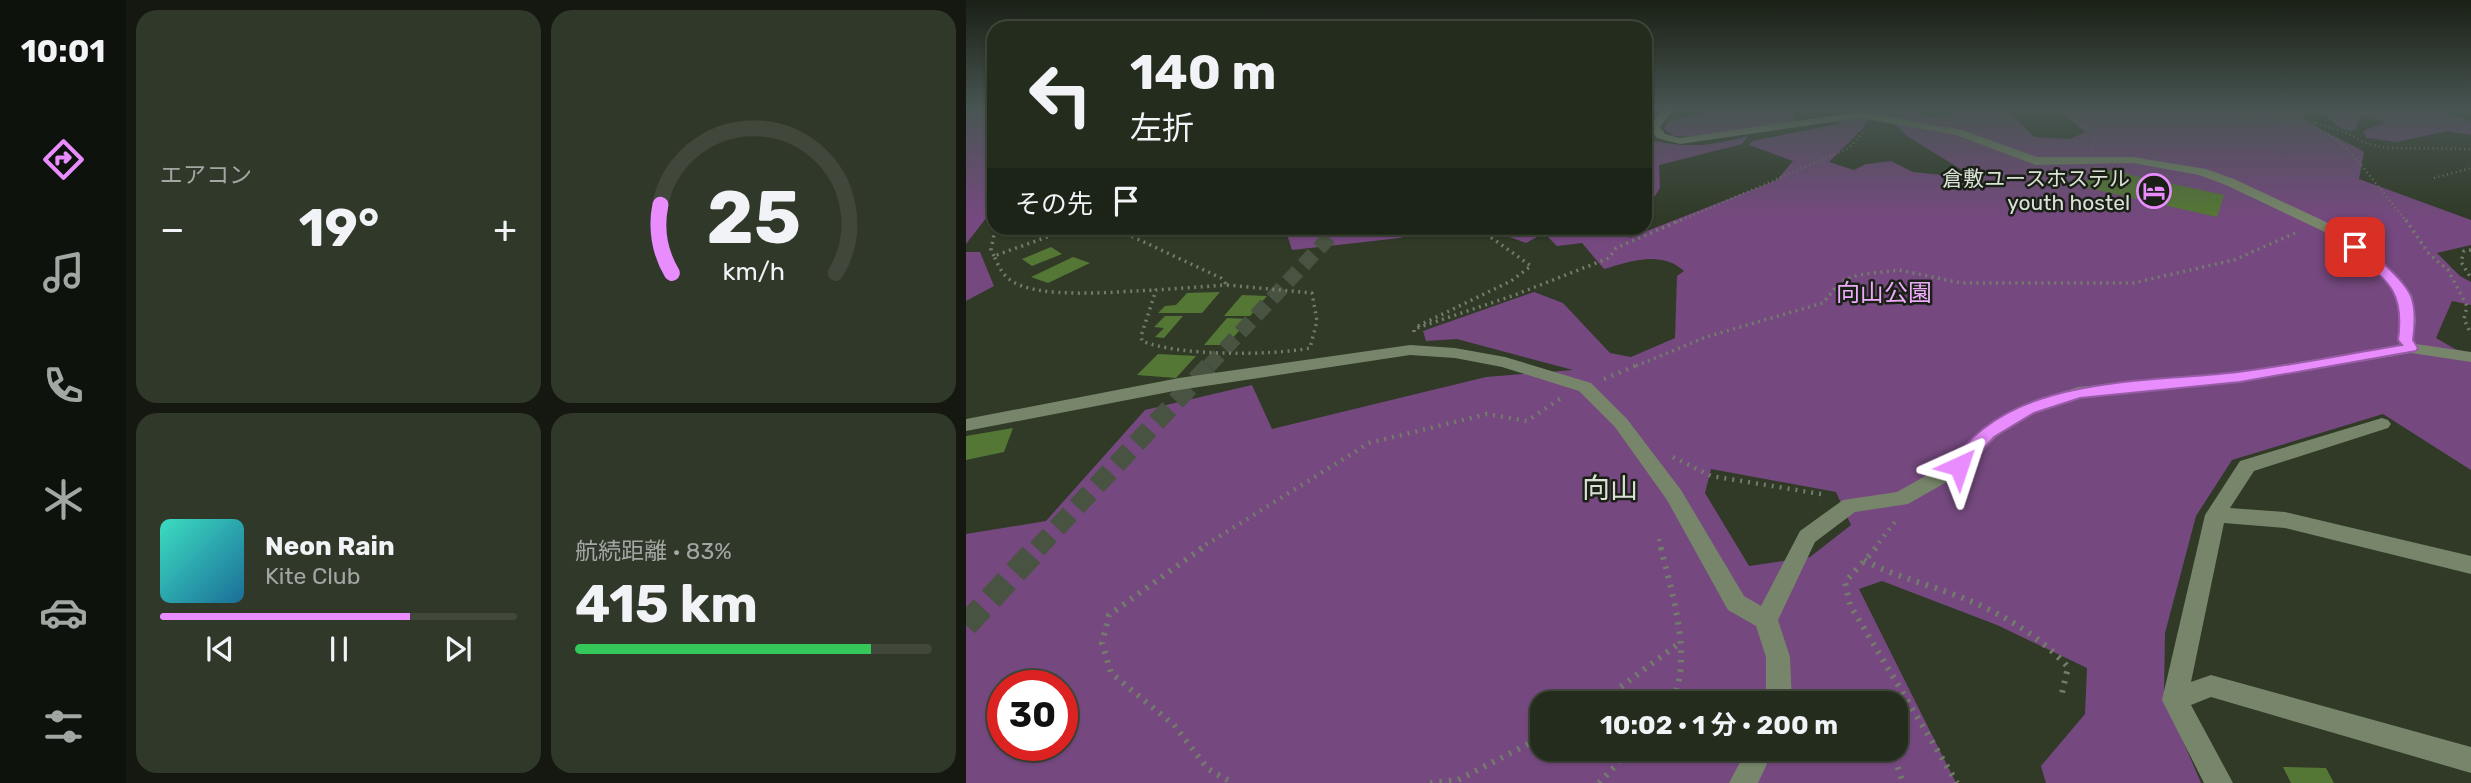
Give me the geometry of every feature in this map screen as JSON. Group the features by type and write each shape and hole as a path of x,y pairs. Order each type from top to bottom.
{"street":[{"path":"1992,145 2036,161 2133,160 2202,172 2230,182 2338,233 2387,274 2404,295 2408,321 2406,340 2411,348"},
{"path":"1766,620 1807,537 1850,505 1901,499 1959,466 1989,433 2028,410 2078,393 2240,377 2411,348 2471,357"},
{"path":"966,425 1179,384 1410,350 1455,353 1505,362 1585,387 1630,435 1674,495 1736,603 1766,620 1778,657 1779,691"},
{"path":"2219,783 2175,700 2215,515 2247,466 2382,424"},
{"path":"2215,515 2285,520 2471,565"},
{"path":"2175,700 2211,686 2471,760"},
{"path":"1743,783 1755,761"}],"path":[{"path":"1652,232 1852,145"},
{"path":"2368,145 2387,148 2471,149"},
{"path":"2434,178 2471,168"},
{"path":"994,235 991,250 998,268 1010,281 1028,288 1086,292 1227,285 1312,293 1317,307 1318,327 1310,348"},
{"path":"994,256 1052,235"},
{"path":"1129,235 1221,278 1227,285"},
{"path":"1410,350 1414,329 1448,308 1516,279 1531,266 1488,235"},
{"path":"1401,332 1511,296 1609,258 1615,248 1645,235"},
{"path":"2471,250 2464,251 2461,262 2471,278"},
{"path":"1156,290 1140,336 1142,341 1158,349 1282,354 1323,346"},
{"path":"2462,294 2471,294"},
{"path":"1310,348 1337,349 1348,359"},
{"path":"1630,435 1711,476 1831,496 1850,505"},
{"path":"1901,499 1897,520 1844,582 1850,605 1957,783"},
{"path":"1659,539 1678,644 1681,672 1677,691"},
{"path":"1864,560 1883,572 1969,601 2053,648 2068,667 2062,693"},
{"path":"1615,691 1678,644"},
{"path":"1430,783 1458,780 1530,743"},
{"path":"1599,783 1620,761"},
{"path":"1896,761 1903,783"}],"green space":[{"path":"966,145 987,145 987,217 966,244"},
{"path":"1652,145 1740,145 1659,165 1660,188 1652,200"},
{"name":"向山","path":"1749,145 1846,145 1829,162 1854,170 1866,164 1891,161 1913,172 1960,177 1967,173 1921,145 2350,145 2364,152 2359,179 2471,220 2471,245 2437,253 2460,276 2471,282 2471,305 2452,301 2436,338 2455,349 2471,353 2471,470 2383,414 2232,460 2196,516 2165,633 2164,697 2201,783 2046,783 2041,766 2085,714 2087,668 1997,625 1882,581 1859,589 1956,783 966,783 966,534 1046,521 1145,410 1252,385 1272,429 1486,377 1573,370 1457,339 1426,341 1423,331 1534,292 1563,303 1610,353 1631,357 1675,338 1677,276 1684,271 1666,261 1656,259 1624,263 1604,269 1582,243 1557,246 1546,235 1631,235 1629,238 1652,235 1652,229 1777,180 1793,161","holes":["1711,469 1836,492 1851,525 1810,557 1749,566 1705,493"]},
{"path":"1287,235 1409,235 1400,238 1292,250"},
{"name":"向山","path":"1504,235 1540,235 1526,243"},
{"path":"966,252 980,252 994,286 966,301"}],"building":[{"name":"倉敷ユースホステル youth hostel","path":"2094,167 2224,195 2217,217 2084,187"},
{"path":"1051,247 1062,254 1032,266 1022,259"},
{"path":"1073,257 1090,263 1048,283 1031,277"},
{"path":"1220,292 1202,313 1158,313 1165,306 1176,305 1187,293"},
{"path":"1242,295 1267,296 1250,316 1224,316"},
{"path":"1165,316 1183,316 1164,338 1155,337 1164,328 1154,327"},
{"path":"1227,318 1249,319 1227,345 1204,345"},
{"path":"1158,354 1196,356 1176,378 1137,375"},
{"path":"1013,428 1004,452 966,460 966,436"},
{"path":"2283,767 2326,768 2334,783 2291,783"}],"tunnel":[{"path":"1209,366 1331,235"},
{"path":"1037,549 1211,364"},
{"path":"966,625 1038,548"}],"place":[{"name":"倉敷ユースホステル youth hostel","path":"2154,191"}],"district":[{"name":"向山","path":"1610,488"}],"route":[{"path":"1959,466 1989,433 2028,410 2078,393 2240,377 2411,348 2406,340 2408,321 2404,295 2387,274 2355,247"}],"park label":[{"name":"向山公園","path":"1884,293"}]}
